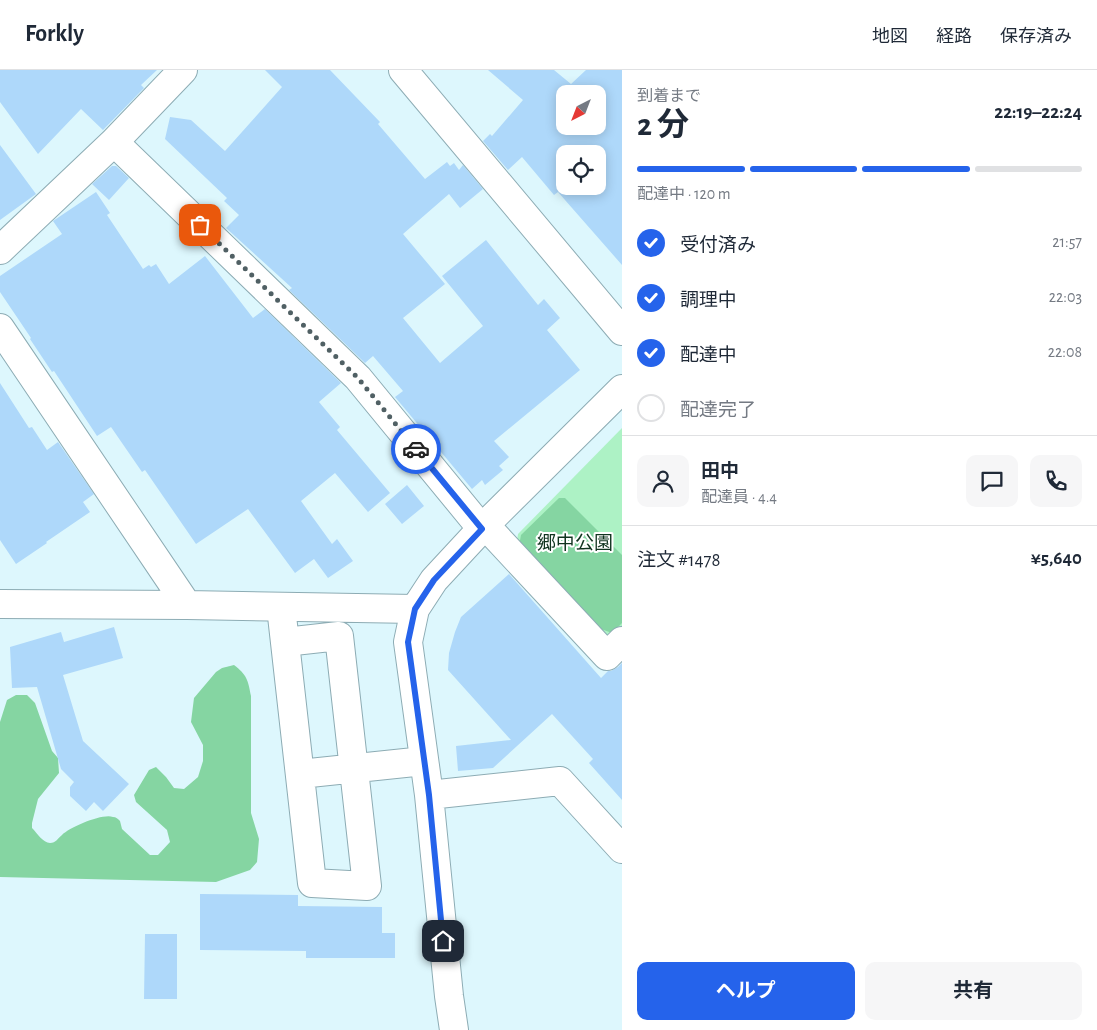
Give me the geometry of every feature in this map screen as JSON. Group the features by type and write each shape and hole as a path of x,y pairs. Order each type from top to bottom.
{"street":[{"path":"0,250 114,142 183,70"},
{"path":"403,70 622,331"},
{"path":"114,142 358,378 483,527 608,656 622,641"},
{"path":"0,328 187,605"},
{"path":"454,1030 429,795 408,642 415,609 434,580 483,527 622,389"},
{"path":"0,604 415,609"},
{"path":"281,607 312,882 367,886 339,636 285,642"},
{"path":"300,774 424,761"},
{"path":"429,795 560,781 622,849"}],"green space":[{"name":"郷中公園","path":"622,428 622,628 613,637 598,632 516,548 518,534"},
{"name":"郷中公園","path":"559,498 565,498 622,555 622,623 612,633 601,629 519,546 521,535"},
{"path":"234,665 246,678 251,696 251,813 259,839 257,862 250,870 216,882 0,877 0,722 7,700 16,695 27,695 35,703 52,751 58,758 59,773 38,799 32,823 32,828 40,837 47,843 52,843 79,825 108,816 117,818 122,829 150,855 158,855 170,842 167,830 136,802 134,795 149,770 156,767 174,788 184,789 198,777 203,761 203,745 191,722 194,698 216,672 222,668"}],"building":[{"path":"0,70 157,70 141,85 144,88 103,130 81,109 38,154 0,102"},
{"path":"265,70 330,70 380,122 378,124 425,179 447,162 450,166 454,163 459,170 463,165 483,189 460,208 449,194 403,234 445,284 403,318 440,363 483,326 442,276 486,240 538,305 544,299 560,318 547,330 580,370 494,441 509,457 499,466 503,470 485,485 482,480 472,489 395,397 403,391 373,356 365,363 289,290 292,288 226,228 239,215 224,201 227,198 165,139 170,117 191,120 225,151 282,87"},
{"path":"488,70 554,70 571,84 586,70 622,70 622,265 561,195 606,195 606,145 556,145 556,194 554,195 522,157 508,170 483,141 490,134 492,136 523,100"},
{"path":"0,145 36,194 0,220"},
{"path":"112,166 116,166 129,178 109,200 92,184"},
{"path":"96,192 110,213 107,215 143,269 149,265 151,267 156,264 169,284 205,256 253,318 265,309 341,383 319,402 340,427 337,430 390,493 368,512 335,473 301,501 332,544 337,539 353,561 328,578 314,559 295,573 248,509 196,544 145,470 142,472 111,427 97,436 54,371 52,372 0,292 0,276 62,234 53,221"},
{"path":"0,383 29,428 32,427 47,450 58,442 94,494 83,502 90,512 16,564 0,540"},
{"path":"407,485 424,506 402,524 385,504"},
{"path":"509,574 601,678 608,671 622,663 622,800 589,763 593,759 552,714 493,768 458,771 456,746 511,740 448,670 449,653 461,617"},
{"path":"114,627 123,658 63,675 83,741 129,784 103,811 94,802 86,811 70,796 70,787 74,782 61,769 37,687 12,688 10,647 61,632 64,642"},
{"path":"200,894 298,895 298,906 382,907 382,933 395,933 395,958 306,958 306,951 200,950"},
{"path":"145,934 177,934 177,999 144,999"}],"way so far":[{"path":"200,225 358,378 416,449"}],"route":[{"path":"416,449 482,529 434,580 415,609 408,642 429,795 443,941"}]}
